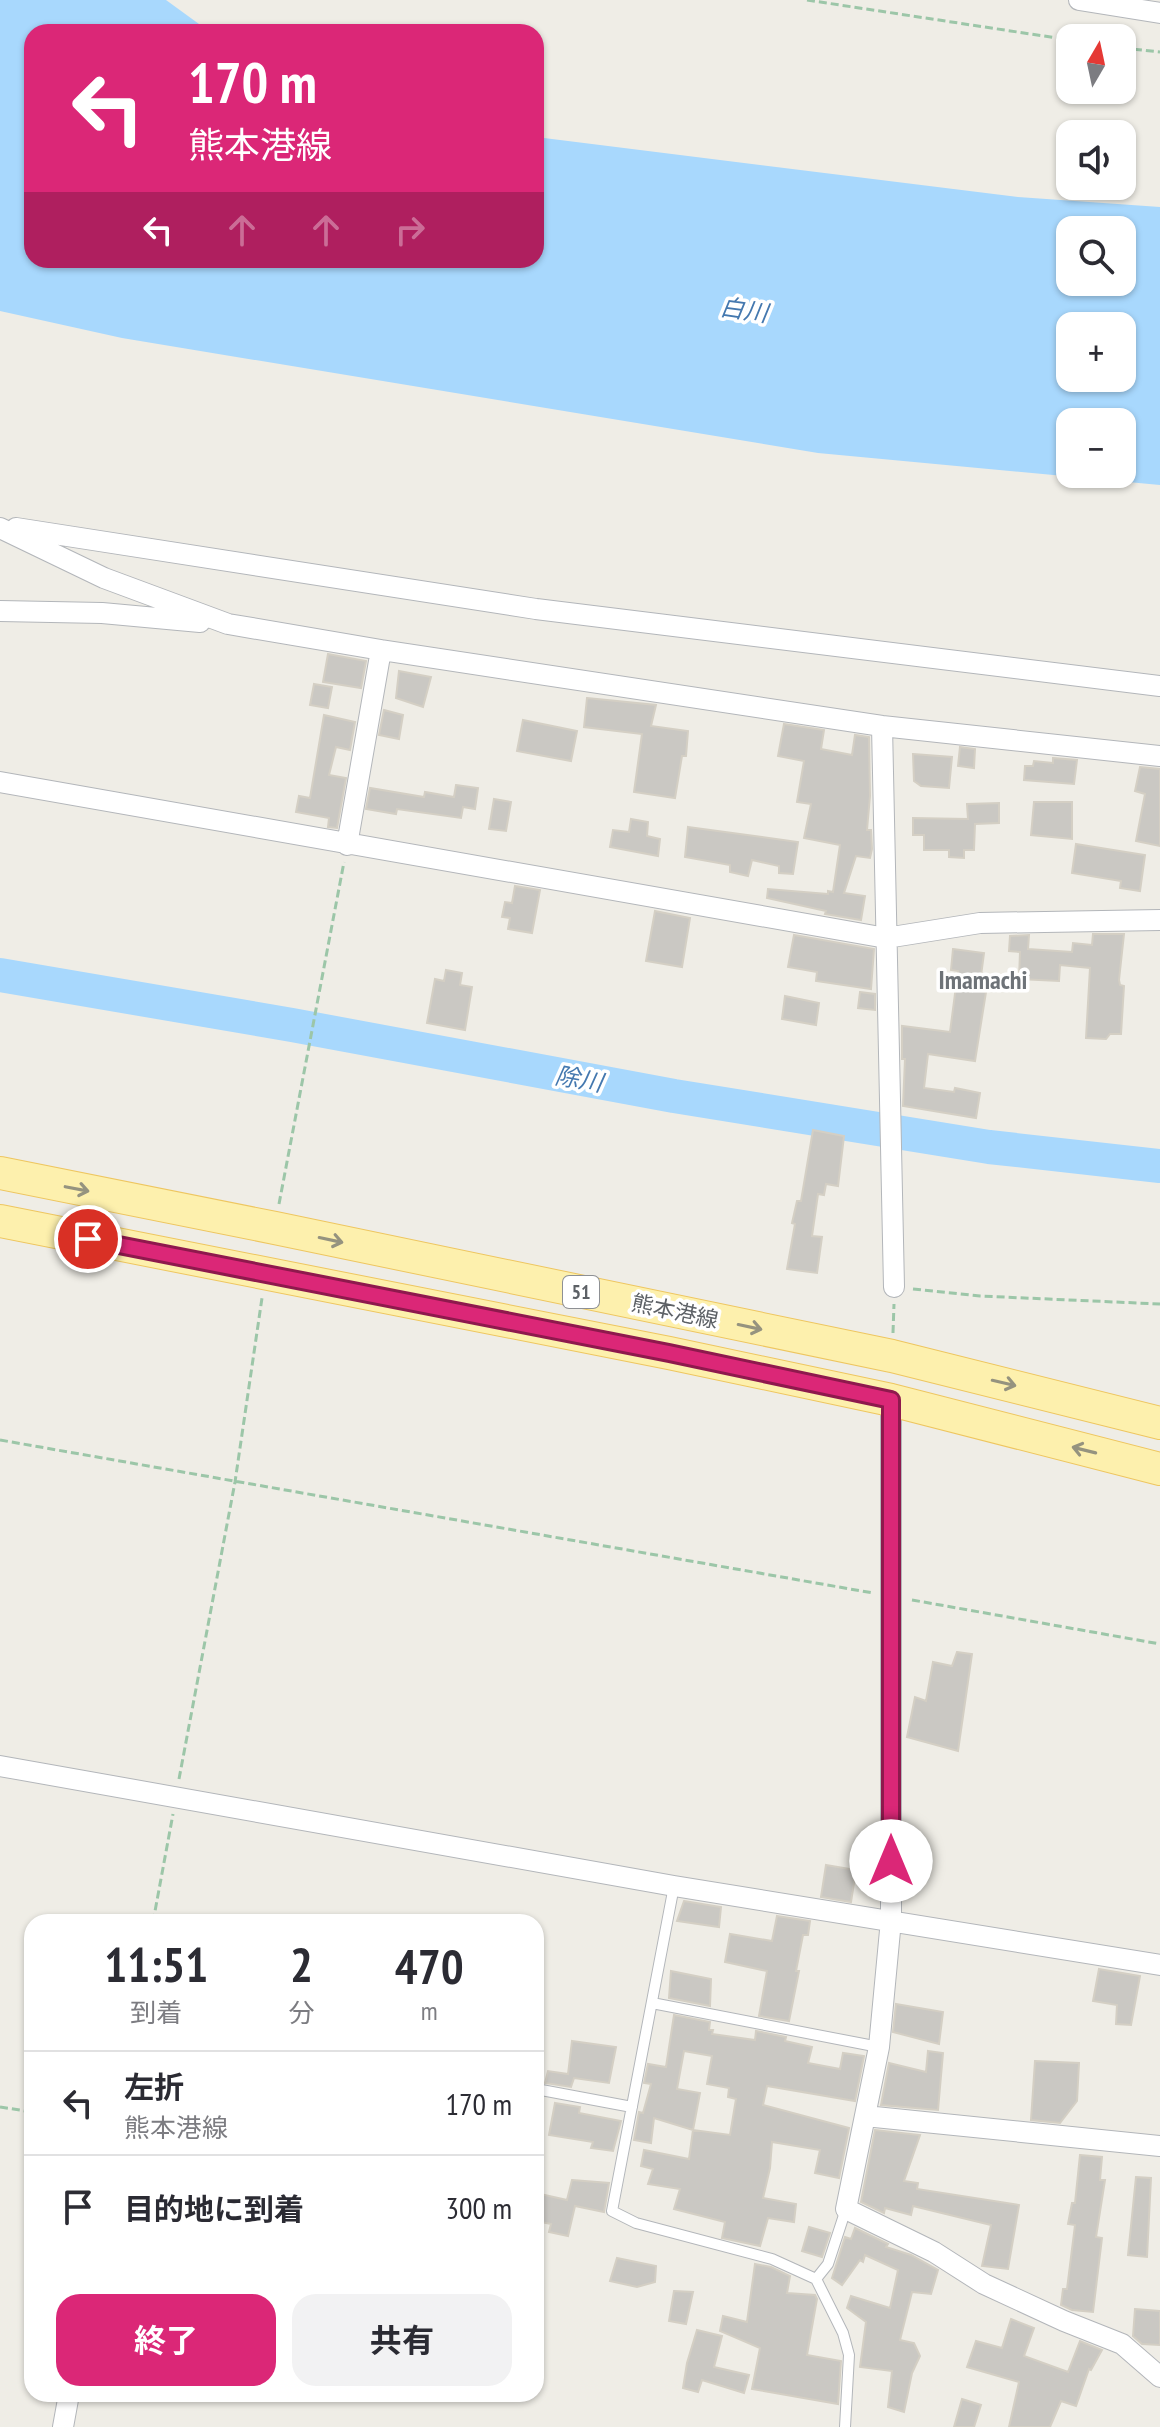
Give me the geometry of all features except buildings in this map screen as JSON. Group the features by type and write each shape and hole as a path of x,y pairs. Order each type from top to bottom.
{"main road":[{"name":"熊本港線","path":"0,1173 892,1356 1160,1423"},
{"name":"熊本港線","path":"0,1221 891,1400 1160,1469"},
{"path":"265,1274 275,1228"}],"street":[{"path":"1079,0 1160,10"},
{"path":"1136,0 1160,10"},
{"path":"0,527 104,578 228,624"},
{"path":"0,527 536,609 1160,686"},
{"path":"0,611 102,613 228,624 882,726 1160,756"},
{"path":"347,845 381,650"},
{"path":"882,726 894,1287"},
{"path":"0,782 886,938 980,923 1160,920"},
{"path":"891,1400 891,1920 879,2047 846,2209 934,2252 984,2284 1122,2344 1160,2377"},
{"path":"0,1766 674,1886 1160,1965"},
{"path":"865,2116 1160,2146"},
{"path":"63,2427 68,2402"}],"lane":[{"path":"674,1886 612,2211 636,2223 772,2259 816,2279 843,2333 849,2355 845,2427"},
{"path":"652,2003 879,2047"},
{"path":"544,2090 632,2107"},
{"path":"816,2279 828,2264 846,2209"}],"path":[{"path":"807,0 1056,38"},
{"path":"1136,49 1160,52"},
{"path":"275,1228 347,845"},
{"path":"154,1914 235,1482 265,1274"},
{"path":"892,1356 894,1287 980,1296 1160,1304"},
{"path":"0,1440 1160,1644"},
{"path":"0,2107 24,2111"}],"water":[{"name":"白川","path":"0,0 166,0 199,24 24,24 24,268 544,268 544,138 1018,197 1160,207 1160,485 1136,483 1136,408 1056,408 1056,475 818,453 122,338 0,311"}],"waterway":[{"name":"除川","path":"0,975 674,1096 989,1147 1160,1166"}],"district":[{"name":"Imamachi","path":"983,979"}],"route":[{"path":"88,1239 669,1353 891,1400 891,1861"}]}
